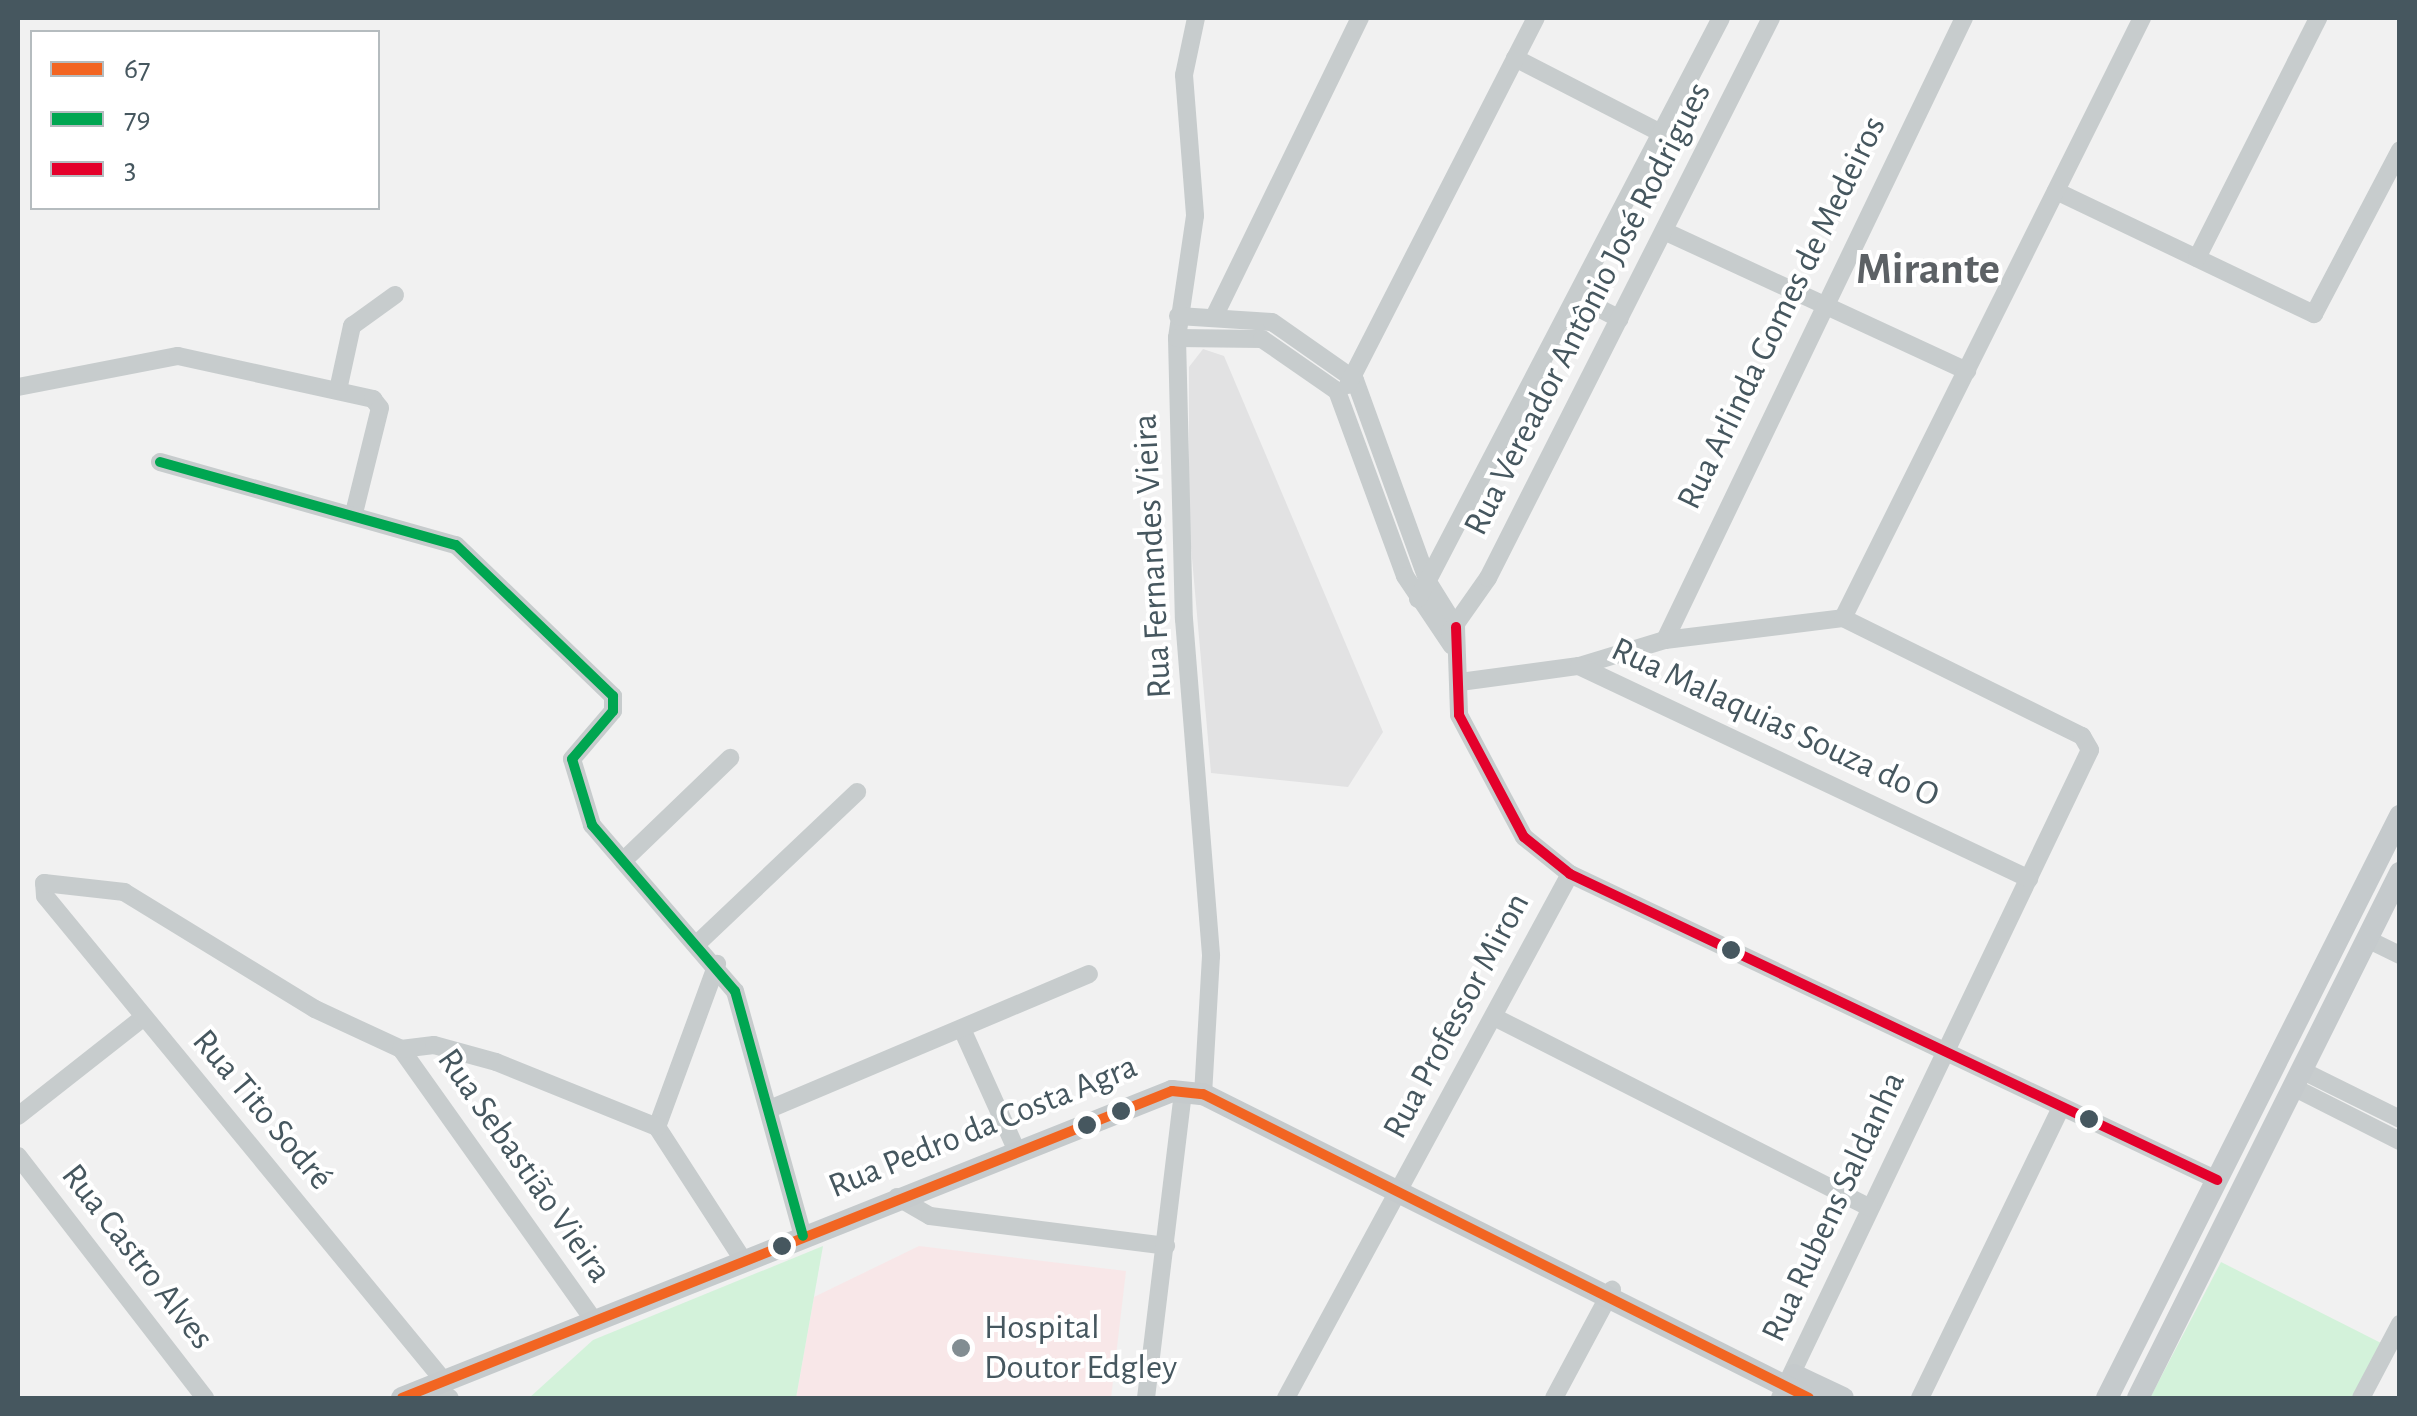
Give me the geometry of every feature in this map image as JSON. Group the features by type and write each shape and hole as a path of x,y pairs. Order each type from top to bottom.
{"main road":[{"path":"2107,1398 2400,816"},
{"path":"2138,1398 2400,873"},
{"name":"Rua Pedro da Costa Agra","path":"402,1398 442,1388 594,1320 1148,1096 1193,1093"},
{"path":"1193,1093 1606,1290 1809,1398"},
{"path":"1786,1386 1843,1398"}],"street":[{"name":"Rua Fernandes Vieira","path":"1146,1398 1210,956 1184,619 1177,338 1195,216 1184,75 1196,18"},
{"path":"1215,315 1360,18"},
{"path":"1337,391 1355,380 1536,18"},
{"name":"Rua Vereador Antônio José Rodrigues","path":"1418,599 1721,18"},
{"name":"Rua Vereador Antônio José Rodrigues","path":"1452,637 1620,319 1771,18"},
{"name":"Rua Arlinda Gomes de Medeiros","path":"1665,640 1822,304 1964,18"},
{"path":"1579,666 1665,640 1843,618 2142,18"},
{"path":"2197,258 2318,18"},
{"path":"1515,58 1661,134"},
{"path":"2056,191 2314,314 2400,150"},
{"path":"1664,231 1967,371"},
{"path":"338,390 352,326 394,295"},
{"path":"1577,297 1620,319"},
{"path":"1178,316 1215,315 1272,322 1321,363 1337,391 1418,599 1452,637"},
{"path":"1177,338 1262,339 1355,380 1428,582 1452,637 1460,682 1459,715 1513,818 1570,874 2217,1180"},
{"path":"18,387 178,356 378,402 354,513"},
{"path":"160,462 354,513 463,550 613,696 613,711 572,759 596,836 699,942 741,1006 772,1108 803,1236"},
{"name":"Rua Rubens Saldanha","path":"1786,1386 2090,750 2082,736 1843,618"},
{"name":"Rua Malaquias Souza do O","path":"1460,682 1579,666 2029,879"},
{"path":"623,862 730,758"},
{"path":"699,942 857,792"},
{"name":"Rua Professor Miron","path":"1286,1398 1498,1018 1570,874"},
{"name":"Rua Tito Sodré","path":"401,1050 315,1009 124,892 50,879 45,896 442,1388"},
{"path":"2366,939 2400,955"},
{"path":"657,1127 717,964"},
{"path":"772,1108 1089,974"},
{"path":"18,1116 144,1017"},
{"path":"1498,1018 1870,1207"},
{"path":"962,1029 1016,1149"},
{"path":"401,1050 434,1044 496,1062 657,1127 743,1260"},
{"name":"Rua Sebastião Vieira","path":"401,1050 594,1320"},
{"path":"2297,1079 2400,1119"},
{"path":"2297,1079 2400,1141"},
{"path":"1920,1398 2061,1107"},
{"name":"Rua Castro Alves","path":"18,1156 206,1398"},
{"path":"897,1197 930,1216 1166,1246"},
{"path":"1554,1398 1606,1290"},
{"path":"2362,1398 2398,1328"}],"shaded area":[{"path":"1203,349 1224,356 1383,732 1348,787 1211,773 1189,524 1189,367"},
{"name":"Hospital Doutor Edgley","path":"919,1246 1126,1271 1111,1398 796,1398 814,1297"}],"green space":[{"path":"823,1246 796,1398 529,1398 593,1340"},
{"path":"2221,1262 2383,1344 2354,1398 2150,1398"}],"transit line":[{"name":"79","path":"160,462 456,545 613,696 613,711 572,759 592,825 735,991 803,1236"},
{"name":"3","path":"1456,627 1459,715 1524,837 1570,874 2217,1180"},
{"name":"67","path":"402,1398 1172,1091 1203,1094 1809,1398"}],"place":[{"name":"Hospital Doutor Edgley","path":"961,1348"}],"district":[{"name":"Mirante","path":"1928,270"}]}
